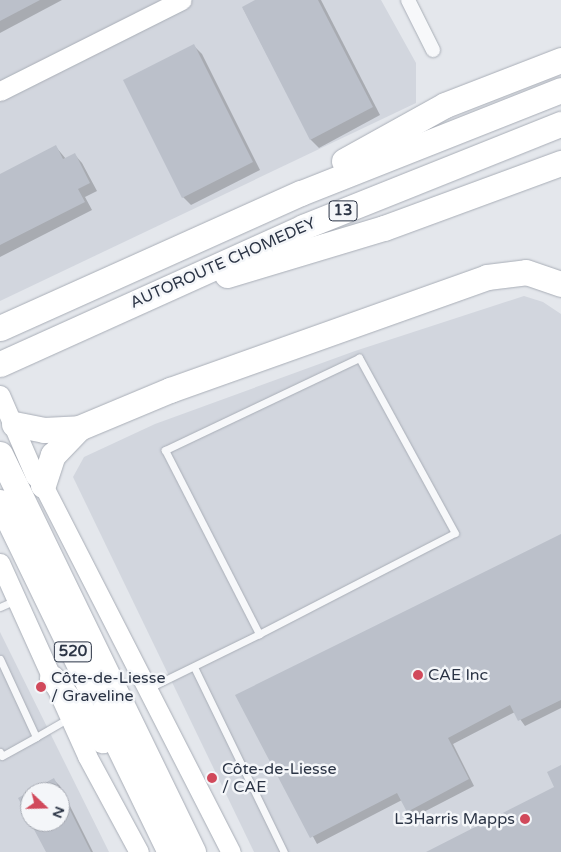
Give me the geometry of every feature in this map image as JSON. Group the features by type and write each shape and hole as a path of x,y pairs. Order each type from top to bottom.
{"highway":[{"path":"228,225 446,105 561,60"},
{"name":"AUTOROUTE CHOMEDEY","path":"0,328 228,225 561,90"},
{"name":"AUTOROUTE CHOMEDEY","path":"0,364 129,304 303,227 561,124"},
{"path":"129,304 384,228 561,162"},
{"path":"14,424 44,430 79,428 170,390 487,277 526,272 539,274 561,284"},
{"path":"43,485 53,455 79,428"},
{"name":"520","path":"0,454 194,852"},
{"name":"520","path":"0,502 170,852"},
{"path":"52,678 83,713 146,801"}],"main road":[{"path":"0,91 182,0"},
{"path":"0,396 14,424 15,435 35,476 43,485 231,852"},
{"path":"0,563 8,603 52,678 69,718 139,852"}],"street":[{"path":"408,0 433,50"}],"lane":[{"path":"148,688 194,667 259,634 455,533 359,358 165,450 259,634"},
{"path":"0,659 36,737"},
{"path":"194,667 284,852"},
{"path":"0,752 2,756 69,718"}],"shaded area":[{"path":"0,0 381,0 416,63 416,103 0,301"},
{"path":"524,296 543,302 561,314 561,852 254,852 73,477 84,457 155,424 355,351"},
{"path":"0,632 109,852 0,852"}],"building":[{"path":"0,0 40,0 0,21"},
{"path":"255,0 318,0 373,107 310,140 242,7"},
{"path":"194,44 253,162 182,198 123,80"},
{"path":"56,145 63,159 75,153 90,183 78,189 85,202 0,245 0,174"},
{"name":"CAE Inc","path":"561,534 561,700 518,721 510,705 448,738 469,779 407,812 397,793 310,838 235,695"},
{"name":"L3Harris Mapps","path":"561,765 561,852 426,852 554,787 547,772"},
{"path":"54,778 56,782 47,782"},
{"path":"70,810 91,852 46,852 35,832 70,832"}],"place":[{"name":"CAE Inc","path":"418,675"},
{"name":"Côte-de-Liesse / Graveline","path":"41,687"},
{"name":"Côte-de-Liesse / CAE","path":"212,778"},
{"name":"L3Harris Mapps","path":"525,819"}]}
